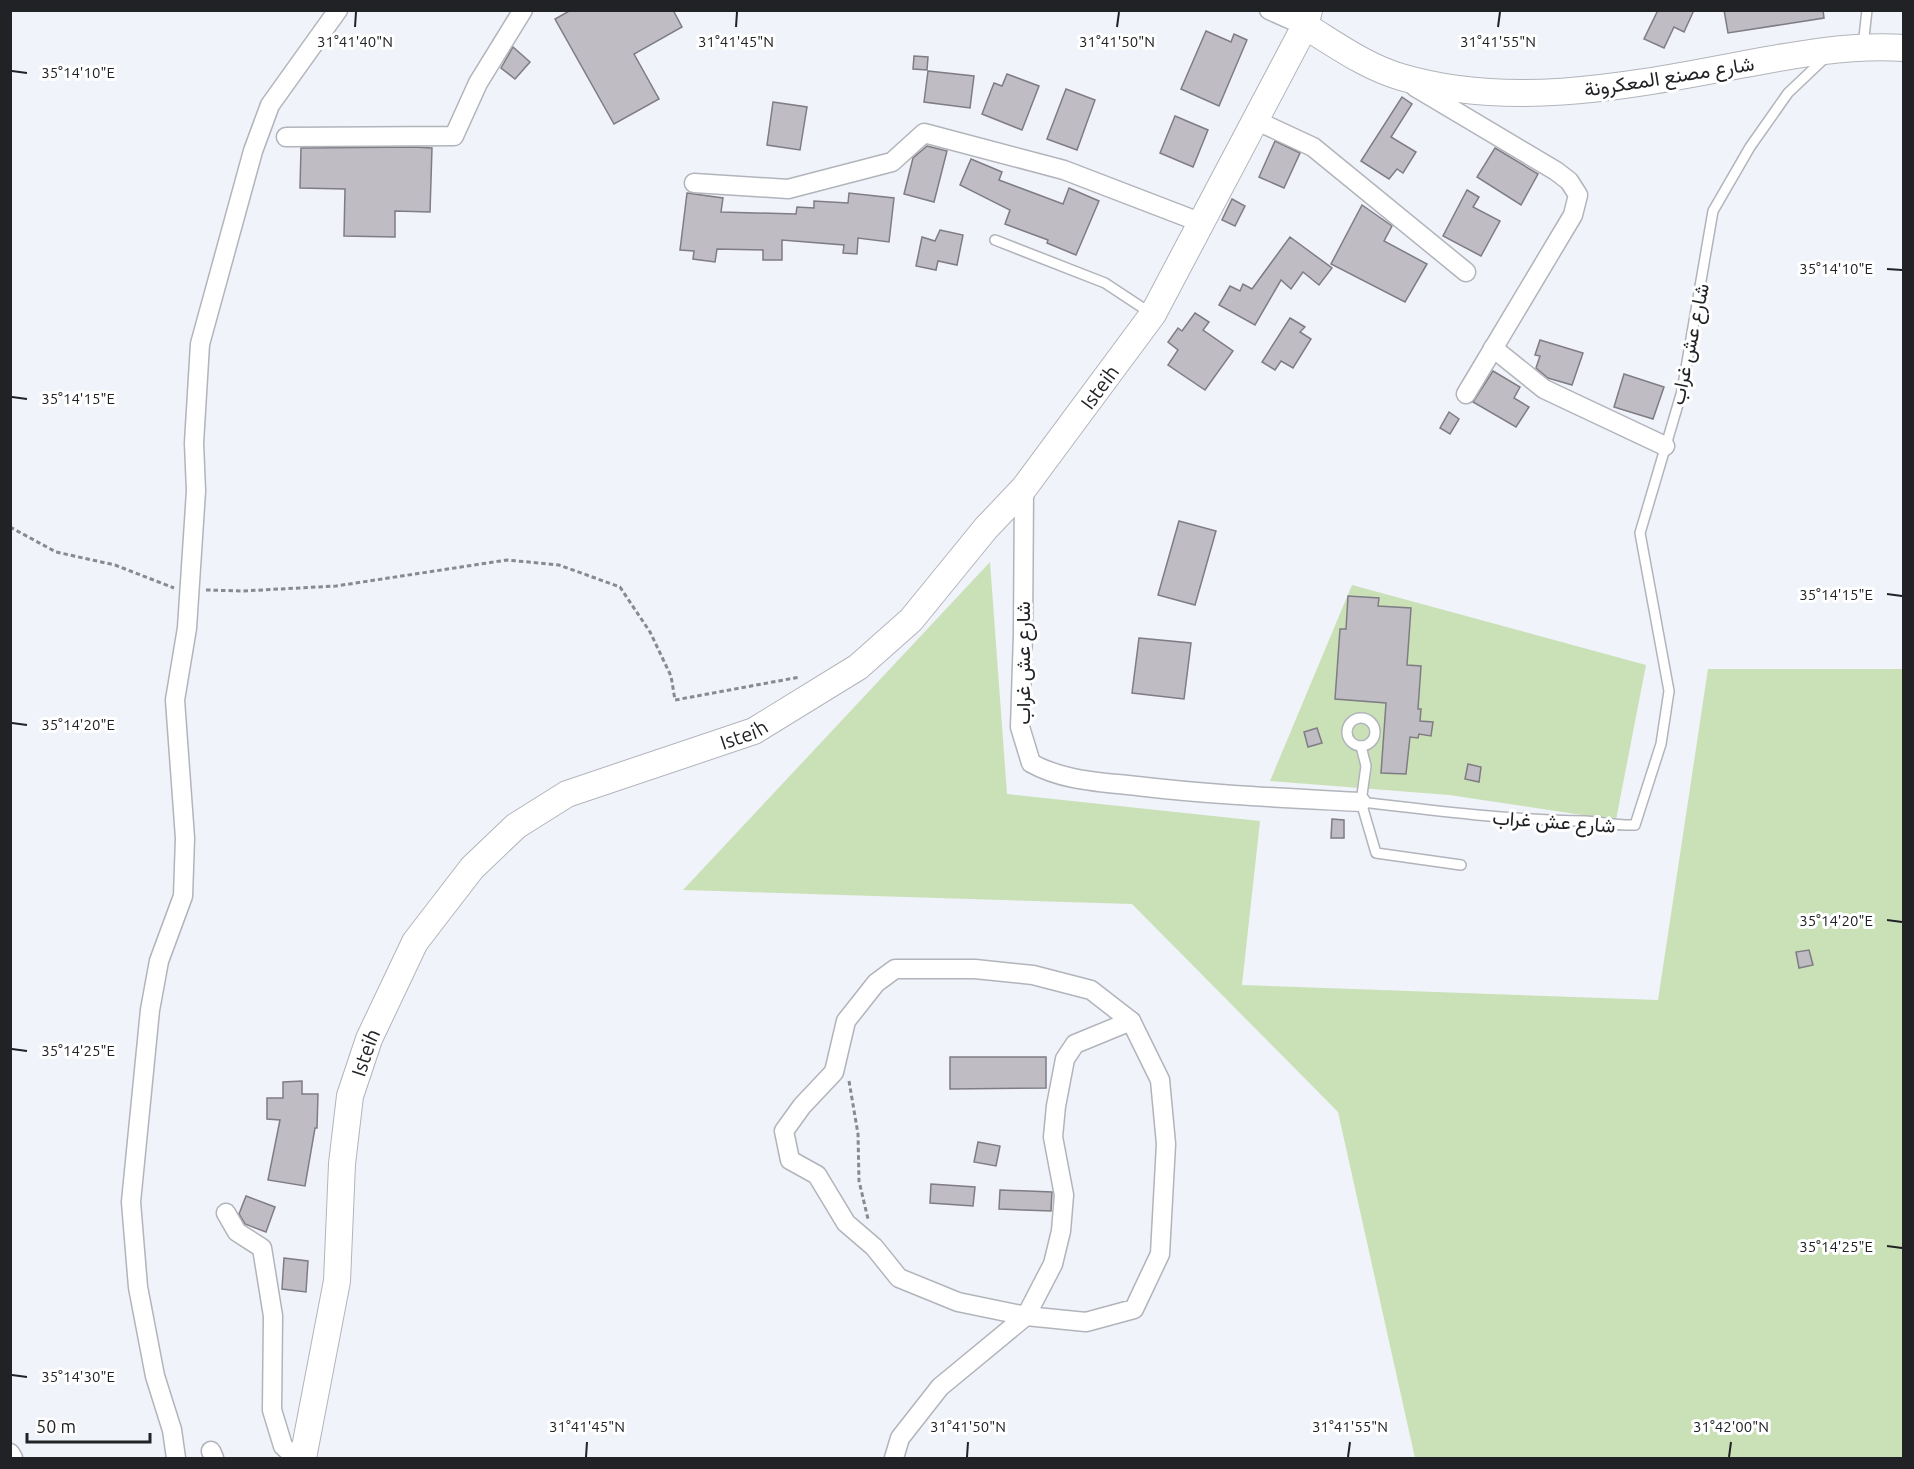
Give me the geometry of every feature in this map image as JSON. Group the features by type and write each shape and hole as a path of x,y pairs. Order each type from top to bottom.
{"street":[{"path":"176,1458 172,1430 155,1376 138,1287 131,1202 150,1010 159,961 183,896 184,837 175,700 187,628 196,491 194,443 200,344 240,206 253,151 270,105 338,10"},
{"path":"286,137 454,136 478,83 523,10"},
{"path":"1269,10 1307,18"},
{"name":"شارع مصنع المعكرونة","path":"1307,18 1358,58 1398,76 1440,87 1509,92 1576,91 1646,83 1833,50 1904,48"},
{"name":"Isteih","path":"303,1458 337,1281 342,1164 350,1096 369,1039 415,942 472,868 516,826 567,794 754,730 858,667 911,620 986,528 1024,488 1153,314 1307,18"},
{"path":"1398,76 1556,171 1569,181 1578,195 1573,215 1466,394"},
{"path":"1255,120 1313,147 1466,272"},
{"path":"694,183 788,189 892,162 924,133 1064,170 1202,223"},
{"path":"1493,348 1544,388 1665,446"},
{"name":"شارع عش غراب","path":"1024,488 1020,727 1031,763 1048,773 1087,781 1211,794 1361,802"},
{"path":"895,969 975,969 1033,975 1090,990 1131,1021 1160,1080 1166,1144 1160,1254 1134,1309 1086,1322 1026,1316 958,1302 899,1278 874,1247 846,1222 817,1176 790,1160 784,1131 802,1106 834,1072 846,1021 876,983 895,969"},
{"path":"894,1458 900,1438 940,1388 1026,1316 1053,1264 1061,1231 1064,1195 1053,1137 1065,1059 1075,1044 1131,1021"},
{"path":"226,1213 237,1232 262,1248 273,1316 272,1410 283,1446 296,1458"},
{"path":"10,1453 13,1458"}],"lane":[{"path":"1863,48 1867,10"},
{"name":"شارع عش غراب","path":"1361,802 1550,822 1635,825 1661,744 1669,691 1640,533 1682,391 1713,211 1750,147 1788,93 1833,50"},
{"path":"995,240 1105,283 1153,314"},
{"path":"1361,746 1366,766 1361,802 1376,853 1461,865"}],"path":[{"path":"10,527 56,552 115,565 188,594 213,588 243,591 336,586 507,560 559,565 620,587 654,640 671,676 675,700 801,677"},
{"path":"847,1075 858,1134 859,1181 874,1247"}],"green space":[{"path":"990,562 1007,794 1260,821 1242,985 1658,1000 1708,669 1903,669 1903,1458 1415,1458 1338,1112 1132,904 683,890"},
{"path":"1352,585 1646,665 1616,820 1449,795 1270,781"}],"building":[{"path":"571,10 673,10 682,27 634,54 659,99 614,124 555,19"},
{"path":"1658,10 1694,10 1684,32 1674,27 1664,48 1644,39"},
{"path":"1724,10 1823,10 1824,18 1728,33"},
{"path":"1206,31 1231,42 1234,34 1247,40 1219,106 1181,89"},
{"path":"513,47 530,62 515,79 501,68"},
{"path":"914,56 928,57 927,70 913,69"},
{"path":"928,71 974,76 970,108 924,102"},
{"path":"1007,74 1039,86 1022,130 982,114 994,83 1002,86"},
{"path":"1066,89 1095,100 1077,150 1047,139"},
{"path":"1402,97 1412,104 1391,137 1416,152 1403,173 1397,169 1389,179 1361,161"},
{"path":"773,102 807,107 800,150 767,145"},
{"path":"1175,116 1208,130 1193,167 1160,153"},
{"path":"1275,141 1300,153 1284,188 1259,177"},
{"path":"927,146 947,151 934,202 904,194 913,158"},
{"path":"301,148 432,148 430,212 395,211 395,237 344,236 345,189 300,188"},
{"path":"1495,148 1538,174 1521,205 1477,177"},
{"path":"971,159 1002,172 999,180 1063,204 1069,188 1099,201 1076,255 1047,243 1048,240 1005,224 1010,210 960,185"},
{"path":"1467,190 1479,197 1473,207 1500,221 1481,256 1443,236"},
{"path":"687,193 723,198 721,212 796,214 797,207 814,208 814,201 848,203 849,193 894,198 889,242 858,238 857,254 843,253 844,245 782,240 782,260 763,260 763,250 717,249 715,262 693,259 694,251 680,250"},
{"path":"1232,199 1245,206 1235,226 1222,220"},
{"path":"1362,205 1392,226 1384,241 1427,264 1405,302 1331,264"},
{"path":"940,230 963,235 957,265 938,261 936,270 916,266 922,237 935,241"},
{"path":"1290,237 1332,268 1319,285 1303,272 1291,289 1281,280 1255,325 1219,305 1230,286 1240,291 1243,284 1252,289"},
{"path":"1195,313 1209,322 1203,330 1233,351 1205,390 1168,365 1178,350 1168,342 1178,328 1182,331"},
{"path":"1290,318 1305,327 1300,332 1311,339 1293,368 1281,361 1275,370 1262,362"},
{"path":"1540,340 1583,353 1572,385 1548,378 1536,368 1540,356 1535,355"},
{"path":"1493,371 1520,387 1514,398 1529,407 1516,427 1473,402"},
{"path":"1624,374 1664,387 1653,419 1614,407"},
{"path":"1449,412 1459,419 1450,434 1440,428"},
{"path":"1179,521 1216,531 1195,605 1158,595"},
{"path":"1348,596 1379,598 1378,606 1411,608 1407,665 1421,666 1418,709 1421,709 1420,721 1433,722 1431,736 1419,734 1418,738 1410,737 1406,774 1381,773 1386,703 1335,699 1340,629 1346,629"},
{"path":"1139,638 1191,643 1184,699 1132,693"},
{"path":"1317,728 1322,743 1308,747 1304,732"},
{"path":"1468,764 1481,767 1479,782 1465,779"},
{"path":"1332,819 1344,820 1344,838 1331,838"},
{"path":"1809,950 1813,965 1799,968 1796,952"},
{"path":"950,1057 1046,1057 1046,1088 950,1089"},
{"path":"302,1081 302,1094 318,1094 317,1128 315,1128 305,1186 268,1180 280,1120 267,1119 267,1098 283,1098 283,1082"},
{"path":"978,1142 1000,1146 996,1166 974,1162"},
{"path":"931,1184 975,1187 973,1206 930,1203"},
{"path":"1000,1190 1052,1192 1051,1211 999,1209"},
{"path":"246,1196 275,1207 266,1232 245,1224 239,1214"},
{"path":"284,1258 308,1261 306,1292 282,1289"}]}
